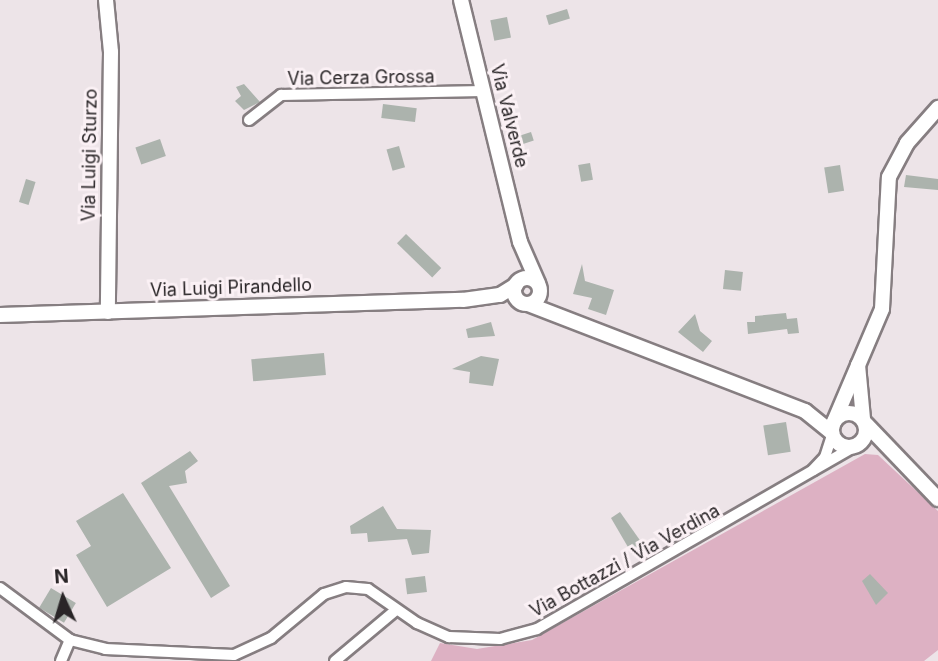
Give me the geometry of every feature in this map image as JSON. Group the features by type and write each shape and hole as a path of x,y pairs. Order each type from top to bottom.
{"street":[{"name":"Via Luigi Sturzo","path":"106,0 111,52 108,312"},
{"name":"Via Valverde","path":"461,0 520,242"},
{"name":"Via Cerza Grossa","path":"249,120 281,95 483,91"},
{"path":"802,479 825,457 859,357 882,309 889,177 907,143 938,108"},
{"path":"520,242 514,295 527,304"},
{"path":"520,242 539,285 539,297 527,304"},
{"path":"463,300 500,295 517,283 539,285 586,323"},
{"name":"Via Luigi Pirandello","path":"0,315 463,300"},
{"path":"463,300 527,304 586,323 836,424 864,422"},
{"path":"802,479 854,447 865,437 856,388 859,357"},
{"path":"864,422 896,460 938,499"},
{"path":"836,424 842,446 896,460"},
{"name":"Via Bottazzi / Via Verdina","path":"70,640 105,649 221,656 271,638 335,589 368,589 396,610 449,637 520,635 802,479"},
{"path":"0,588 70,640 61,661"},
{"path":"335,661 396,610"}],"shaded area":[{"path":"865,454 878,455 938,511 938,650 924,661 431,661 440,643 477,649 532,640"}],"building":[{"path":"567,9 570,19 549,25 546,15"},
{"path":"507,17 511,38 494,41 490,20"},
{"path":"244,84 260,102 244,110 235,101 241,96 236,87"},
{"path":"383,104 417,108 415,122 381,118"},
{"path":"531,132 534,141 510,148 507,140"},
{"path":"160,139 166,156 141,164 135,147"},
{"path":"399,146 405,167 393,171 387,150"},
{"path":"590,163 593,180 581,182 578,165"},
{"path":"840,165 844,191 828,193 824,168"},
{"path":"906,175 938,179 938,190 904,187"},
{"path":"26,179 36,182 29,205 19,202"},
{"path":"406,234 441,268 432,277 397,243"},
{"path":"582,264 585,281 614,290 606,315 588,309 592,298 573,294"},
{"path":"725,270 743,272 741,291 723,289"},
{"path":"786,313 787,319 797,318 799,333 788,334 787,329 748,334 747,322 755,322 755,316"},
{"path":"695,314 700,331 712,341 703,352 678,332"},
{"path":"491,322 495,336 468,338 466,329"},
{"path":"324,353 326,375 253,381 251,359"},
{"path":"481,356 499,359 493,386 469,383 470,372 452,369"},
{"path":"786,422 791,452 768,455 763,426"},
{"path":"190,451 198,461 185,471 187,483 169,486 230,586 211,598 141,483"},
{"path":"123,493 171,568 107,607 76,555 91,546 76,521"},
{"path":"383,506 397,529 431,530 429,553 412,555 407,539 368,542 367,533 351,534 350,526"},
{"path":"620,512 644,546 632,554 611,518"},
{"path":"870,574 888,593 876,605 862,581"},
{"path":"425,576 427,592 407,594 405,578"},
{"path":"51,588 76,603 64,623 39,608"}]}
